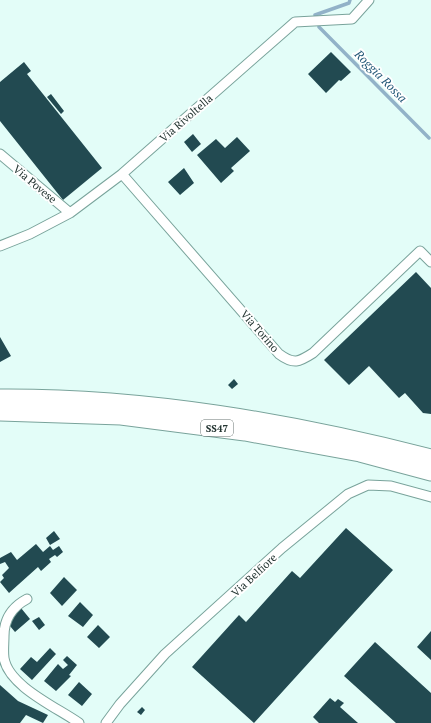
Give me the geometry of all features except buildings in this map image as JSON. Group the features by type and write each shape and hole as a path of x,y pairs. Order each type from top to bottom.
{"highway":[{"name":"SS47","path":"0,398 121,402 184,408 306,428 431,458"},
{"name":"SS47","path":"0,412 121,416 245,432 360,453 431,472"}],"street":[{"name":"Via Rivoltella","path":"0,246 70,213 122,174 295,22 352,19 369,0"},
{"name":"Via Povese","path":"0,154 70,213"},
{"name":"Via Torino","path":"122,174 279,354 288,361 300,362 313,353 420,251 431,262"},
{"name":"Via Belfiore","path":"106,723 120,704 166,654 282,548 348,494 368,485 391,486 431,497"},
{"path":"27,600 16,605 7,618 4,633 4,659 12,675 29,691 79,723"}],"waterway":[{"name":"Roggia Rossa","path":"315,15 349,3 350,0"},
{"name":"Roggia Rossa","path":"319,27 429,138"}]}
